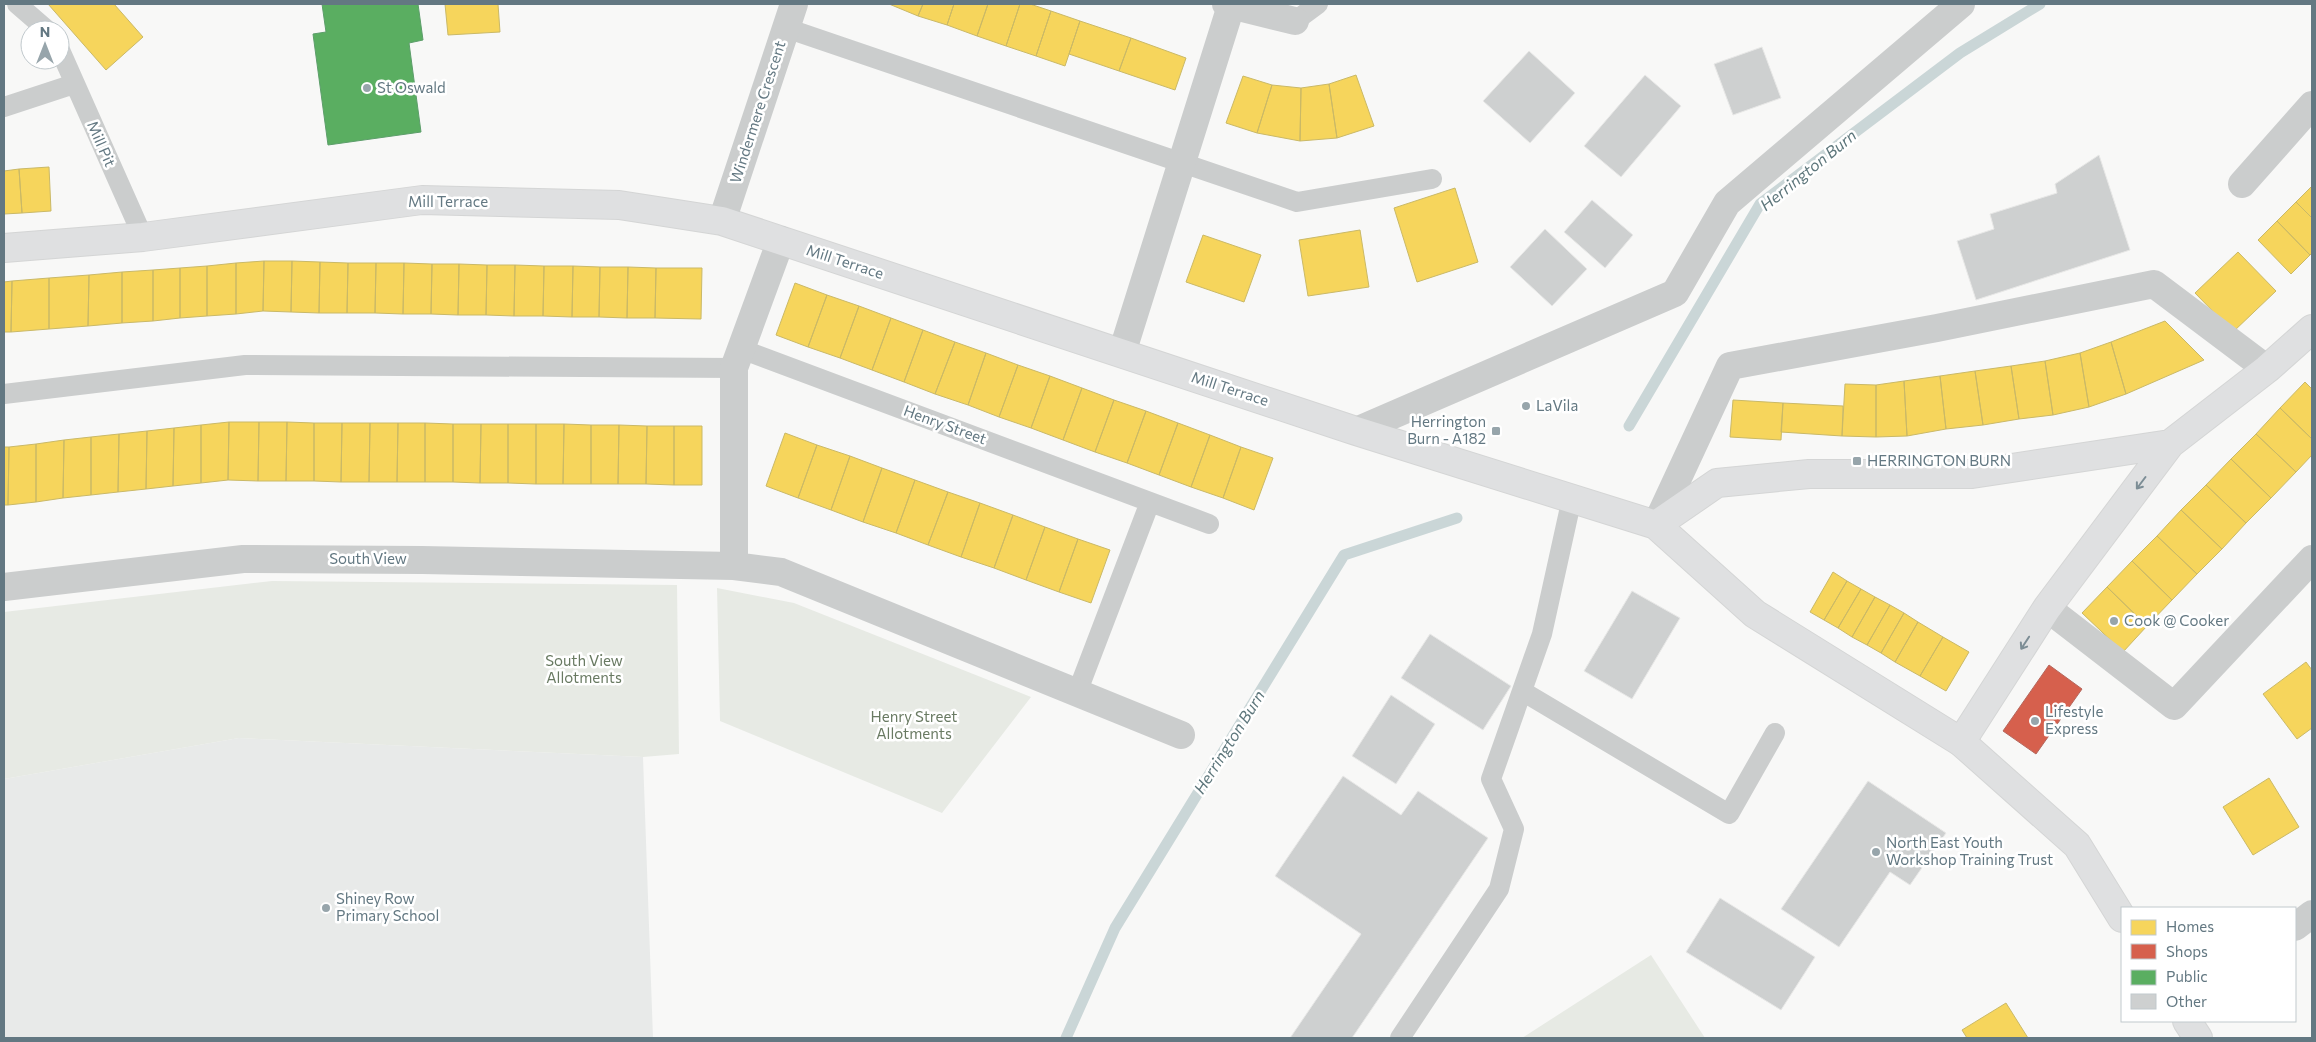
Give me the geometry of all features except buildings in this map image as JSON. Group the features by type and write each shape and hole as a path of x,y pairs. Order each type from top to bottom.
{"main road":[{"name":"Mill Terrace","path":"4,248 143,237 422,200 619,205 722,221 1356,431 1656,525"},
{"path":"1961,742 2047,608 2170,444 2309,338"},
{"path":"2121,916 2077,845 1961,742 1755,614 1656,525 1717,483 1809,474 1972,474 2170,444"},
{"path":"2188,1022 2198,1038"}],"street":[{"path":"1356,431 1675,294 1726,203 1961,4"},
{"path":"1122,353 1182,164 1229,5 1295,21"},
{"name":"Windermere Crescent","path":"722,221 790,16"},
{"path":"2242,184 2311,107"},
{"path":"781,240 737,359 734,566 780,572 1181,735"},
{"path":"1656,525 1730,366 1937,328 2154,284 2266,369"},
{"name":"South View","path":"4,587 243,559 422,560 734,566"},
{"path":"2047,608 2174,706 2312,559"},
{"path":"2296,926 2312,914"}],"lane":[{"path":"17,4 35,20"},
{"path":"1295,21 1318,4"},
{"path":"790,16 1182,164 1297,202 1432,179"},
{"name":"Mill Pit","path":"68,70 143,237"},
{"path":"4,107 74,84"},
{"path":"4,394 244,365 737,359"},
{"name":"Henry Street","path":"737,359 1209,524"},
{"path":"1400,1038 1499,889 1514,830 1491,780 1542,634 1572,498"},
{"path":"1077,693 1150,502"},
{"path":"1522,690 1729,814 1775,733"}],"shaded area":[{"name":"Shiney Row Primary School","path":"239,738 643,757 653,1038 4,1038 4,779"}],"green space":[{"name":"South View Allotments","path":"272,581 677,585 679,754 643,757 239,738 4,779 4,612"},
{"name":"Henry Street Allotments","path":"717,588 794,603 1031,697 942,813 720,721"},
{"path":"1651,955 1705,1038 1522,1038"}],"waterway":[{"name":"Herrington Burn","path":"1629,426 1760,204 1960,53 2040,4"},
{"name":"Herrington Burn","path":"1066,1038 1115,928 1344,555 1457,518"}],"place":[{"name":"St Oswald","path":"367,88"},
{"name":"LaVila","path":"1526,406"},
{"name":"Herrington Burn - A182","path":"1496,431"},
{"name":"HERRINGTON BURN","path":"1857,461"},
{"name":"Cook @ Cooker","path":"2114,621"},
{"name":"Lifestyle Express","path":"2035,721"},
{"name":"North East Youth Workshop Training Trust","path":"1876,852"},
{"name":"Shiney Row Primary School","path":"326,908"}]}
